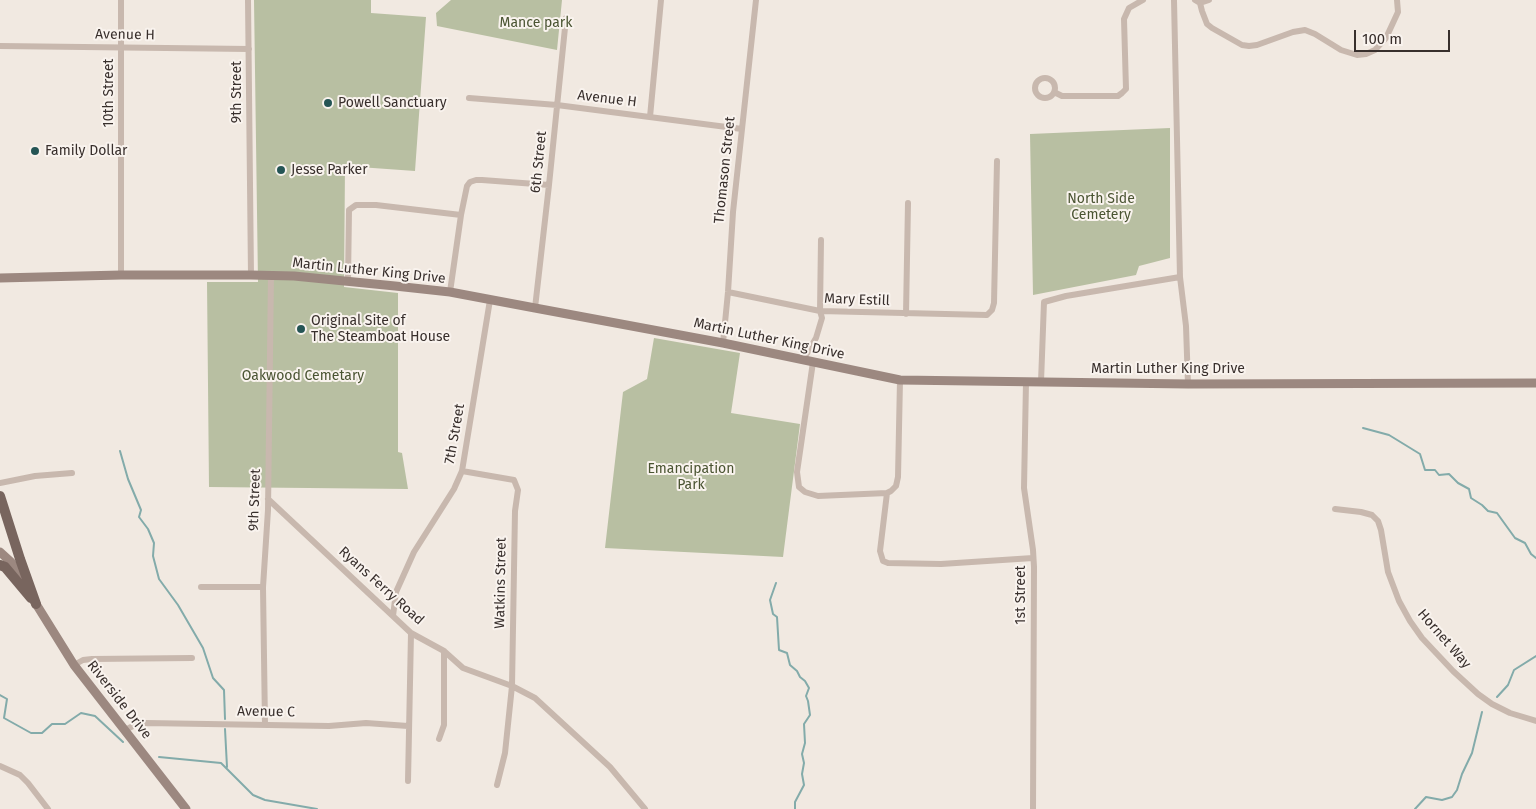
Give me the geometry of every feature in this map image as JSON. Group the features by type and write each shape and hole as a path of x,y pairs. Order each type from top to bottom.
{"main road":[{"path":"0,496 36,604"},
{"path":"0,565 5,567 36,604"}],"street":[{"name":"10th Street","path":"121,0 121,275"},
{"name":"9th Street","path":"248,0 251,275"},
{"path":"650,117 661,0"},
{"name":"Thomason Street","path":"723,343 733,212 756,0"},
{"path":"1054,92 1062,96 1111,96 1122,93 1126,89 1124,19 1129,8 1144,0"},
{"path":"1174,0 1180,277 1186,326 1188,384"},
{"path":"1208,0 1198,1 1207,24 1242,45 1257,45 1293,32 1305,30 1316,34 1341,50 1356,55 1366,54 1375,50 1386,38 1398,12 1397,0"},
{"name":"6th Street","path":"535,308 566,18"},
{"name":"Avenue H","path":"0,46 249,49"},
{"name":"Avenue H","path":"469,98 557,106 742,129"},
{"name":"Mary Estill","path":"728,292 820,311 987,315 992,310 994,303 997,162"},
{"path":"450,292 465,191 470,182 482,180 549,185"},
{"path":"906,314 908,203"},
{"path":"348,281 349,210 356,205 376,205 461,215"},
{"path":"803,360 816,338 822,318 820,311 821,240"},
{"name":"Martin Luther King Drive","path":"0,278 121,275 270,275 450,292 723,343 900,380 1188,384 1536,382"},
{"name":"9th Street","path":"265,724 263,587 268,499 270,275"},
{"path":"1041,382 1044,302 1066,296 1180,277"},
{"name":"7th Street","path":"393,616 396,592 414,552 454,489 462,471 490,300"},
{"path":"813,362 797,472 799,486 805,492 818,496 887,493 896,486 898,477 900,380"},
{"name":"1st Street","path":"1026,382 1024,488 1034,558 1033,809"},
{"name":"Watkins Street","path":"462,471 514,480 518,490 515,511 512,686 505,753 497,784"},
{"path":"0,483 35,476 72,473"},
{"path":"887,493 880,551 883,561 888,563 940,564 1034,558"},
{"name":"Ryans Ferry Road","path":"268,499 411,633 444,651 463,668 512,686 535,698 610,767 645,809"},
{"name":"Hornet Way","path":"1334,509 1372,515 1378,521 1388,572 1398,602 1419,634 1453,671 1492,704 1510,713 1536,721"},
{"name":"Riverside Drive","path":"0,552 11,562 74,665 186,809"},
{"path":"201,587 263,587"},
{"path":"408,781 411,633"},
{"path":"439,739 444,725 444,651"},
{"path":"74,665 83,660 92,659 192,658"},
{"name":"Avenue C","path":"125,730 135,725 146,723 329,726 366,723 408,726"},
{"path":"0,766 20,775 48,809"}],"green space":[{"name":"Oakwood Cemetary","path":"254,0 371,0 371,13 426,17 415,171 345,166 344,287 398,293 398,452 402,453 408,489 209,487 207,282 258,282"},
{"name":"Mance park","path":"451,0 562,0 557,50 437,26 436,13"},
{"name":"North Side Cemetery","path":"1170,128 1170,258 1139,266 1136,275 1033,295 1030,134"},
{"name":"Emancipation Park","path":"654,338 740,353 731,413 800,424 783,557 605,548 623,392 647,379"}],"waterway":[{"path":"1363,428 1389,435 1420,454 1425,470 1435,470 1439,475 1449,474 1458,483 1469,489 1471,498 1488,511 1497,513 1515,538 1525,543 1531,554 1536,558"},
{"path":"120,451 128,479 141,510 139,517 148,529 154,543 153,556 159,579 178,605 203,648 213,678 224,690 225,719"},
{"path":"776,583 770,600 773,614 777,617 779,650 787,653 790,665 797,671 809,688 806,696 810,715 804,724 805,743 802,754 804,785 795,802 795,809"},
{"path":"1497,697 1508,685 1514,670 1536,656"},
{"path":"0,695 7,699 4,718 31,733 42,733 52,724 65,724 81,713 95,716 123,742"},
{"path":"1415,809 1426,797 1442,800 1452,797 1457,790 1472,753 1482,712"},
{"path":"225,729 227,767"},
{"path":"159,757 221,763 253,795 265,800 317,809"}],"place":[{"name":"Powell Sanctuary","path":"328,103"},
{"name":"Family Dollar","path":"35,151"},
{"name":"Jesse Parker","path":"281,170"},
{"name":"Original Site of The Steamboat House","path":"301,329"}]}
